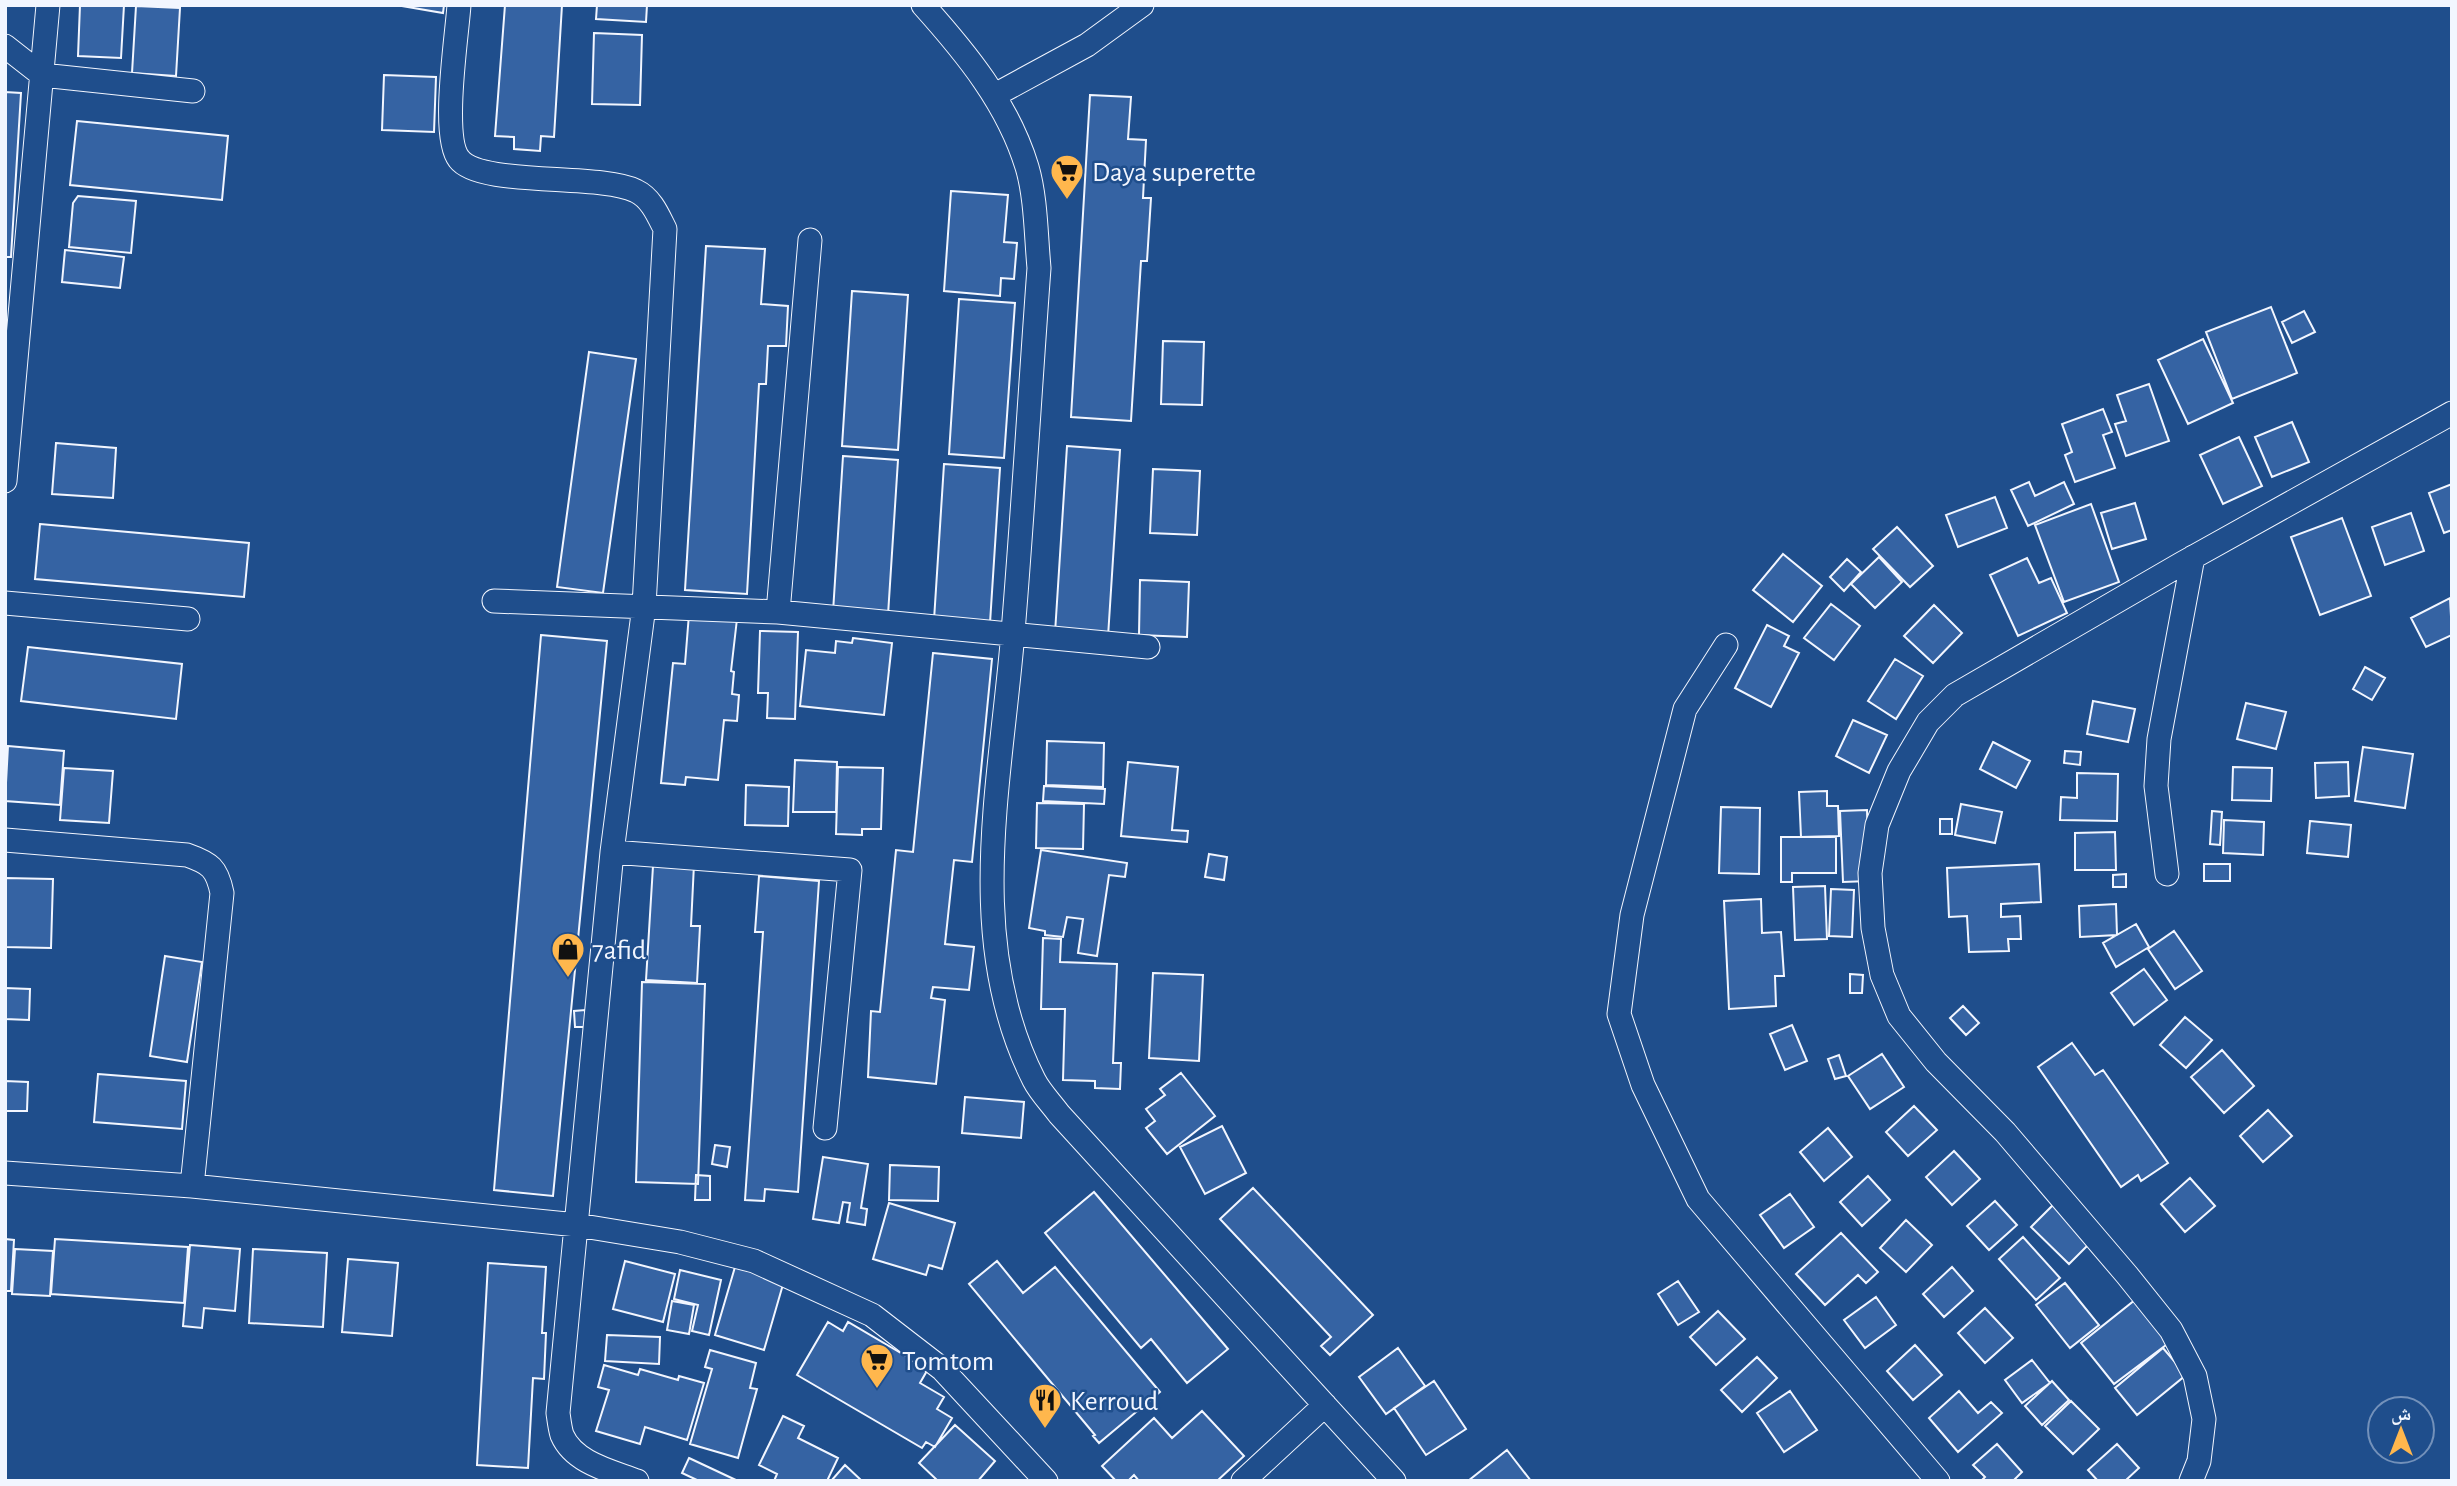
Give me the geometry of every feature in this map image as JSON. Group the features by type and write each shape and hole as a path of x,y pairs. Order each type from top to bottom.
{"street":[{"path":"5,481 48,5"},
{"path":"459,5 450,135 459,159 479,172 610,185 637,191 655,208 665,229 644,606 611,852 558,1413 562,1436 577,1454 595,1465 637,1481"},
{"path":"923,5 995,95 1012,128 1028,169 1039,268 1013,635 991,855 994,929 1002,995 1017,1042 1035,1083 1059,1114 1394,1481"},
{"path":"995,95 1087,45 1142,5"},
{"path":"5,46 42,75 193,91"},
{"path":"778,612 810,240"},
{"path":"2191,1481 2199,1461 2204,1419 2195,1376 2171,1331 2005,1132 1936,1062 1899,1016 1882,975 1873,928 1870,873 1877,825 1899,771 1927,722 1955,695 2193,557 2452,413"},
{"path":"2167,874 2156,786 2159,739 2193,557"},
{"path":"494,601 778,612 1148,647"},
{"path":"5,603 188,619"},
{"path":"1726,645 1685,709 1632,915 1619,1014 1643,1085 1698,1199 1938,1481"},
{"path":"5,840 187,855 206,862 219,876 222,893 192,1186"},
{"path":"611,852 850,870 825,1128"},
{"path":"5,1173 192,1186 577,1225 680,1242 754,1261 872,1315 942,1369 1046,1481"},
{"path":"1243,1481 1325,1405"}],"building":[{"path":"80,5 124,5 121,58 78,56"},
{"path":"396,5 444,5 443,13"},
{"path":"505,5 562,5 554,137 541,136 540,151 514,149 514,137 495,136"},
{"path":"597,5 647,5 646,22 596,19"},
{"path":"136,6 180,8 176,76 132,73"},
{"path":"594,33 642,35 640,105 592,104"},
{"path":"384,75 436,77 434,132 382,130"},
{"path":"5,92 21,93 11,257 5,257"},
{"path":"1090,95 1131,97 1128,139 1146,140 1143,198 1151,198 1147,261 1141,261 1131,421 1071,417"},
{"path":"77,121 228,136 222,200 70,185"},
{"path":"951,191 1008,195 1004,242 1017,243 1014,279 1001,278 1000,296 944,291"},
{"path":"78,196 136,201 131,253 69,247 73,203"},
{"path":"706,246 765,249 761,304 788,306 786,346 768,346 766,384 759,384 747,594 685,590"},
{"path":"65,250 124,257 120,288 62,282"},
{"path":"852,291 908,295 898,450 842,446"},
{"path":"959,299 1015,303 1004,458 949,454"},
{"path":"2271,307 2297,373 2232,399 2206,332"},
{"path":"2304,311 2315,332 2292,343 2282,322"},
{"path":"2203,339 2233,403 2188,424 2158,360"},
{"path":"1163,341 1204,342 1202,405 1161,404"},
{"path":"589,352 636,359 603,593 557,587"},
{"path":"2149,384 2169,441 2126,456 2115,424 2126,421 2117,395"},
{"path":"2103,409 2112,432 2103,435 2115,468 2075,482 2065,455 2072,452 2062,424"},
{"path":"2292,422 2309,462 2272,477 2255,437"},
{"path":"2239,437 2262,486 2223,504 2200,455"},
{"path":"56,443 116,448 113,498 52,494"},
{"path":"1067,446 1120,450 1108,637 1055,633"},
{"path":"843,456 898,460 888,615 833,612"},
{"path":"944,464 1000,468 990,623 934,620"},
{"path":"1153,469 1200,471 1197,535 1150,533"},
{"path":"2029,482 2035,496 2064,482 2074,504 2028,526 2011,490"},
{"path":"2452,484 2452,530 2444,533 2429,493"},
{"path":"1995,497 2007,528 1958,547 1946,515"},
{"path":"2135,503 2146,539 2112,549 2101,513"},
{"path":"2091,504 2119,582 2064,602 2035,525"},
{"path":"2411,513 2424,551 2385,565 2372,527"},
{"path":"2342,518 2371,596 2320,615 2291,537"},
{"path":"40,524 249,543 244,597 35,579"},
{"path":"1897,527 1933,566 1910,587 1873,549"},
{"path":"1783,554 1822,586 1793,622 1753,590"},
{"path":"1879,557 1902,582 1875,608 1851,584"},
{"path":"2027,558 2039,583 2051,578 2067,613 2018,636 1990,575"},
{"path":"1847,559 1861,572 1844,591 1830,577"},
{"path":"1140,580 1189,582 1187,637 1139,635"},
{"path":"2450,598 2452,635 2426,647 2411,618"},
{"path":"1831,604 1860,626 1834,660 1804,638"},
{"path":"1934,605 1962,633 1933,663 1904,636"},
{"path":"689,614 737,619 731,671 734,672 732,694 739,695 737,721 724,720 718,780 686,777 685,785 661,783 673,663 685,664"},
{"path":"1767,625 1789,636 1784,646 1799,653 1771,707 1735,688"},
{"path":"760,631 798,632 795,719 767,718 768,693 758,693"},
{"path":"541,635 607,641 553,1196 494,1190"},
{"path":"853,638 892,643 884,715 800,706 806,650 835,653 836,641 852,643"},
{"path":"28,647 182,664 176,719 21,701"},
{"path":"933,653 992,659 972,862 954,860 945,944 974,947 969,990 933,987 931,998 945,1000 936,1084 868,1077 871,1011 880,1012 896,850 913,852"},
{"path":"1895,659 1923,676 1896,719 1868,701"},
{"path":"2365,667 2385,678 2372,700 2353,689"},
{"path":"2093,701 2135,709 2128,742 2087,734"},
{"path":"2246,703 2286,712 2276,749 2237,739"},
{"path":"1853,720 1887,735 1869,773 1836,756"},
{"path":"1047,741 1104,743 1103,787 1046,785"},
{"path":"1993,742 2030,761 2016,788 1980,769"},
{"path":"8,746 64,751 60,805 5,801"},
{"path":"2363,747 2413,754 2405,808 2355,801"},
{"path":"2065,751 2081,752 2080,765 2064,763"},
{"path":"795,760 837,762 836,812 793,812"},
{"path":"1128,762 1178,767 1172,830 1188,831 1187,842 1121,836"},
{"path":"2348,762 2349,796 2316,798 2315,763"},
{"path":"838,767 883,768 881,829 862,829 862,835 836,834"},
{"path":"2233,767 2272,768 2271,801 2232,800"},
{"path":"64,768 113,771 109,823 60,820"},
{"path":"2077,773 2118,774 2117,821 2060,820 2061,797 2077,798"},
{"path":"746,785 789,787 788,826 745,825"},
{"path":"1044,786 1105,789 1104,804 1043,801"},
{"path":"1827,791 1827,806 1838,806 1839,836 1801,837 1799,792"},
{"path":"1037,803 1084,804 1083,849 1036,848"},
{"path":"1961,804 2002,812 1995,843 1955,835"},
{"path":"1721,807 1760,808 1759,874 1719,873"},
{"path":"1867,810 1869,881 1843,882 1840,811"},
{"path":"2212,811 2222,812 2220,845 2210,844"},
{"path":"1940,819 1952,819 1952,834 1940,834"},
{"path":"2224,820 2264,822 2263,855 2223,853"},
{"path":"2310,821 2351,825 2348,857 2307,853"},
{"path":"2115,832 2116,870 2075,870 2075,833"},
{"path":"1781,837 1836,837 1836,873 1792,873 1792,882 1781,882"},
{"path":"1041,850 1127,863 1125,877 1109,875 1097,956 1078,953 1083,919 1067,917 1063,937 1045,935 1045,931 1029,928"},
{"path":"1209,854 1227,857 1224,880 1205,877"},
{"path":"694,864 691,926 700,926 697,983 646,980 653,866"},
{"path":"2039,864 2041,902 2001,904 2001,917 2020,916 2021,939 2008,939 2009,951 1969,952 1967,916 1949,917 1947,868"},
{"path":"2204,864 2230,864 2230,881 2204,881"},
{"path":"2126,874 2126,887 2113,887 2113,875"},
{"path":"759,876 819,881 798,1192 765,1189 764,1201 745,1200 763,932 755,932"},
{"path":"5,878 53,879 51,948 5,947"},
{"path":"1825,886 1827,939 1795,940 1793,887"},
{"path":"1831,889 1854,890 1852,937 1829,936"},
{"path":"1761,899 1762,933 1781,932 1784,976 1775,976 1776,1006 1729,1009 1724,901"},
{"path":"2116,904 2117,935 2080,937 2079,906"},
{"path":"2136,924 2149,947 2116,967 2103,943"},
{"path":"2174,931 2202,971 2175,989 2148,949"},
{"path":"1043,938 1061,939 1060,962 1117,964 1113,1063 1121,1063 1120,1089 1095,1088 1095,1081 1063,1080 1065,1009 1041,1009"},
{"path":"165,956 202,962 187,1062 150,1056"},
{"path":"2144,969 2167,1000 2134,1025 2111,993"},
{"path":"1153,973 1203,975 1199,1061 1149,1058"},
{"path":"1850,974 1863,975 1862,993 1850,993"},
{"path":"642,982 705,984 698,1184 636,1182"},
{"path":"5,988 30,989 29,1020 5,1019"},
{"path":"1963,1006 1979,1023 1966,1035 1950,1018"},
{"path":"585,1010 586,1027 575,1027 574,1011"},
{"path":"2185,1017 2212,1040 2186,1068 2160,1045"},
{"path":"1792,1025 1807,1061 1785,1070 1770,1034"},
{"path":"2072,1043 2095,1075 2103,1070 2168,1163 2141,1181 2138,1175 2121,1187 2038,1067"},
{"path":"2222,1050 2254,1086 2224,1113 2191,1077"},
{"path":"1882,1054 1904,1087 1870,1109 1848,1076"},
{"path":"1839,1055 1846,1076 1835,1079 1828,1059"},
{"path":"1181,1073 1215,1116 1167,1154 1146,1128 1155,1121 1146,1109 1165,1095 1160,1089"},
{"path":"98,1074 186,1081 182,1129 94,1122"},
{"path":"5,1081 28,1082 27,1111 5,1111"},
{"path":"965,1097 1024,1102 1021,1138 962,1133"},
{"path":"1914,1106 1937,1130 1908,1156 1886,1132"},
{"path":"2268,1110 2292,1136 2263,1162 2240,1136"},
{"path":"1222,1126 1246,1173 1205,1194 1180,1147"},
{"path":"1828,1128 1852,1157 1824,1181 1800,1152"},
{"path":"715,1145 730,1147 727,1167 712,1164"},
{"path":"1954,1151 1980,1179 1952,1205 1926,1177"},
{"path":"823,1157 868,1164 861,1208 867,1209 865,1225 847,1222 850,1203 843,1202 839,1223 813,1219"},
{"path":"890,1165 939,1167 938,1201 889,1200"},
{"path":"696,1175 710,1176 710,1200 695,1200"},
{"path":"1868,1176 1890,1200 1862,1226 1840,1202"},
{"path":"2190,1178 2215,1206 2185,1232 2161,1204"},
{"path":"1253,1188 1373,1315 1330,1355 1321,1346 1331,1337 1220,1219"},
{"path":"1094,1192 1228,1349 1187,1383 1151,1339 1141,1348 1045,1233"},
{"path":"1790,1194 1814,1227 1784,1248 1760,1215"},
{"path":"1995,1201 2017,1225 1989,1250 1967,1226"},
{"path":"889,1203 955,1223 942,1269 929,1265 926,1275 873,1259"},
{"path":"2053,1205 2091,1242 2069,1264 2031,1227"},
{"path":"1906,1220 1932,1245 1906,1272 1880,1248"},
{"path":"1841,1233 1878,1272 1866,1283 1858,1275 1825,1305 1796,1274"},
{"path":"2023,1237 2060,1278 2036,1300 1999,1259"},
{"path":"5,1239 14,1240 11,1291 5,1291"},
{"path":"55,1239 188,1247 184,1303 51,1294"},
{"path":"190,1245 240,1249 235,1311 204,1308 202,1328 183,1326"},
{"path":"15,1249 53,1251 50,1296 12,1294"},
{"path":"253,1249 327,1253 323,1327 249,1323"},
{"path":"348,1259 398,1263 392,1336 342,1332"},
{"path":"625,1261 675,1274 663,1322 613,1309"},
{"path":"997,1261 1023,1293 1055,1267 1160,1392 1099,1443 969,1284"},
{"path":"488,1263 546,1267 542,1333 546,1333 544,1379 533,1378 528,1468 477,1465"},
{"path":"735,1267 784,1281 764,1350 715,1335"},
{"path":"1952,1267 1973,1291 1944,1317 1923,1294"},
{"path":"680,1270 721,1280 709,1335 692,1331 698,1305 674,1299"},
{"path":"1678,1281 1699,1312 1678,1325 1658,1294"},
{"path":"2065,1283 2099,1325 2070,1348 2036,1305"},
{"path":"2140,1296 2174,1339 2114,1384 2081,1343"},
{"path":"1876,1297 1896,1325 1865,1348 1844,1320"},
{"path":"672,1301 694,1305 689,1334 667,1330"},
{"path":"1985,1308 2013,1338 1985,1363 1958,1333"},
{"path":"1718,1311 1745,1339 1716,1365 1690,1337"},
{"name":"Tomtom","path":"828,1322 843,1331 848,1322 928,1369 920,1383 944,1397 937,1409 952,1418 935,1447 926,1442 922,1448 797,1375"},
{"path":"607,1335 660,1337 659,1364 605,1361"},
{"path":"1915,1345 1942,1375 1913,1400 1887,1371"},
{"path":"1398,1348 1425,1386 1386,1414 1359,1377"},
{"path":"2163,1348 2186,1375 2137,1415 2115,1388"},
{"path":"710,1350 756,1363 750,1388 757,1389 738,1458 690,1444 712,1369 705,1367"},
{"path":"1757,1357 1777,1378 1742,1412 1721,1390"},
{"path":"2032,1360 2050,1383 2022,1403 2005,1380"},
{"path":"604,1365 638,1375 640,1369 678,1380 679,1376 704,1383 687,1440 645,1427 640,1444 596,1431 609,1390 598,1387"},
{"path":"1434,1381 1466,1429 1426,1455 1394,1408"},
{"path":"2052,1381 2069,1400 2042,1425 2025,1406"},
{"path":"1790,1391 1817,1430 1784,1452 1757,1413"},
{"path":"1959,1391 1978,1413 1991,1402 2002,1413 1958,1452 1929,1418"},
{"path":"2071,1401 2099,1429 2073,1454 2045,1426"},
{"path":"1202,1411 1244,1456 1217,1481 1139,1481 1134,1475 1128,1481 1116,1481 1102,1466 1154,1418 1172,1438"},
{"path":"783,1416 804,1426 798,1438 838,1458 827,1481 774,1481 777,1474 759,1465"},
{"path":"955,1425 995,1461 978,1481 938,1481 919,1463"},
{"path":"1997,1444 2022,1472 2013,1481 1981,1481 1985,1477 1973,1465"},
{"path":"2117,1444 2139,1468 2125,1481 2098,1481 2088,1470"},
{"path":"1507,1450 1531,1481 1468,1481"},
{"path":"689,1458 738,1481 699,1481 682,1473"},
{"path":"845,1465 862,1481 831,1481"}],"place":[{"name":"Daya superette","path":"1067,201"},
{"name":"7afid","path":"568,979"},
{"name":"Tomtom","path":"877,1390"},
{"name":"Kerroud","path":"1045,1430"}]}
